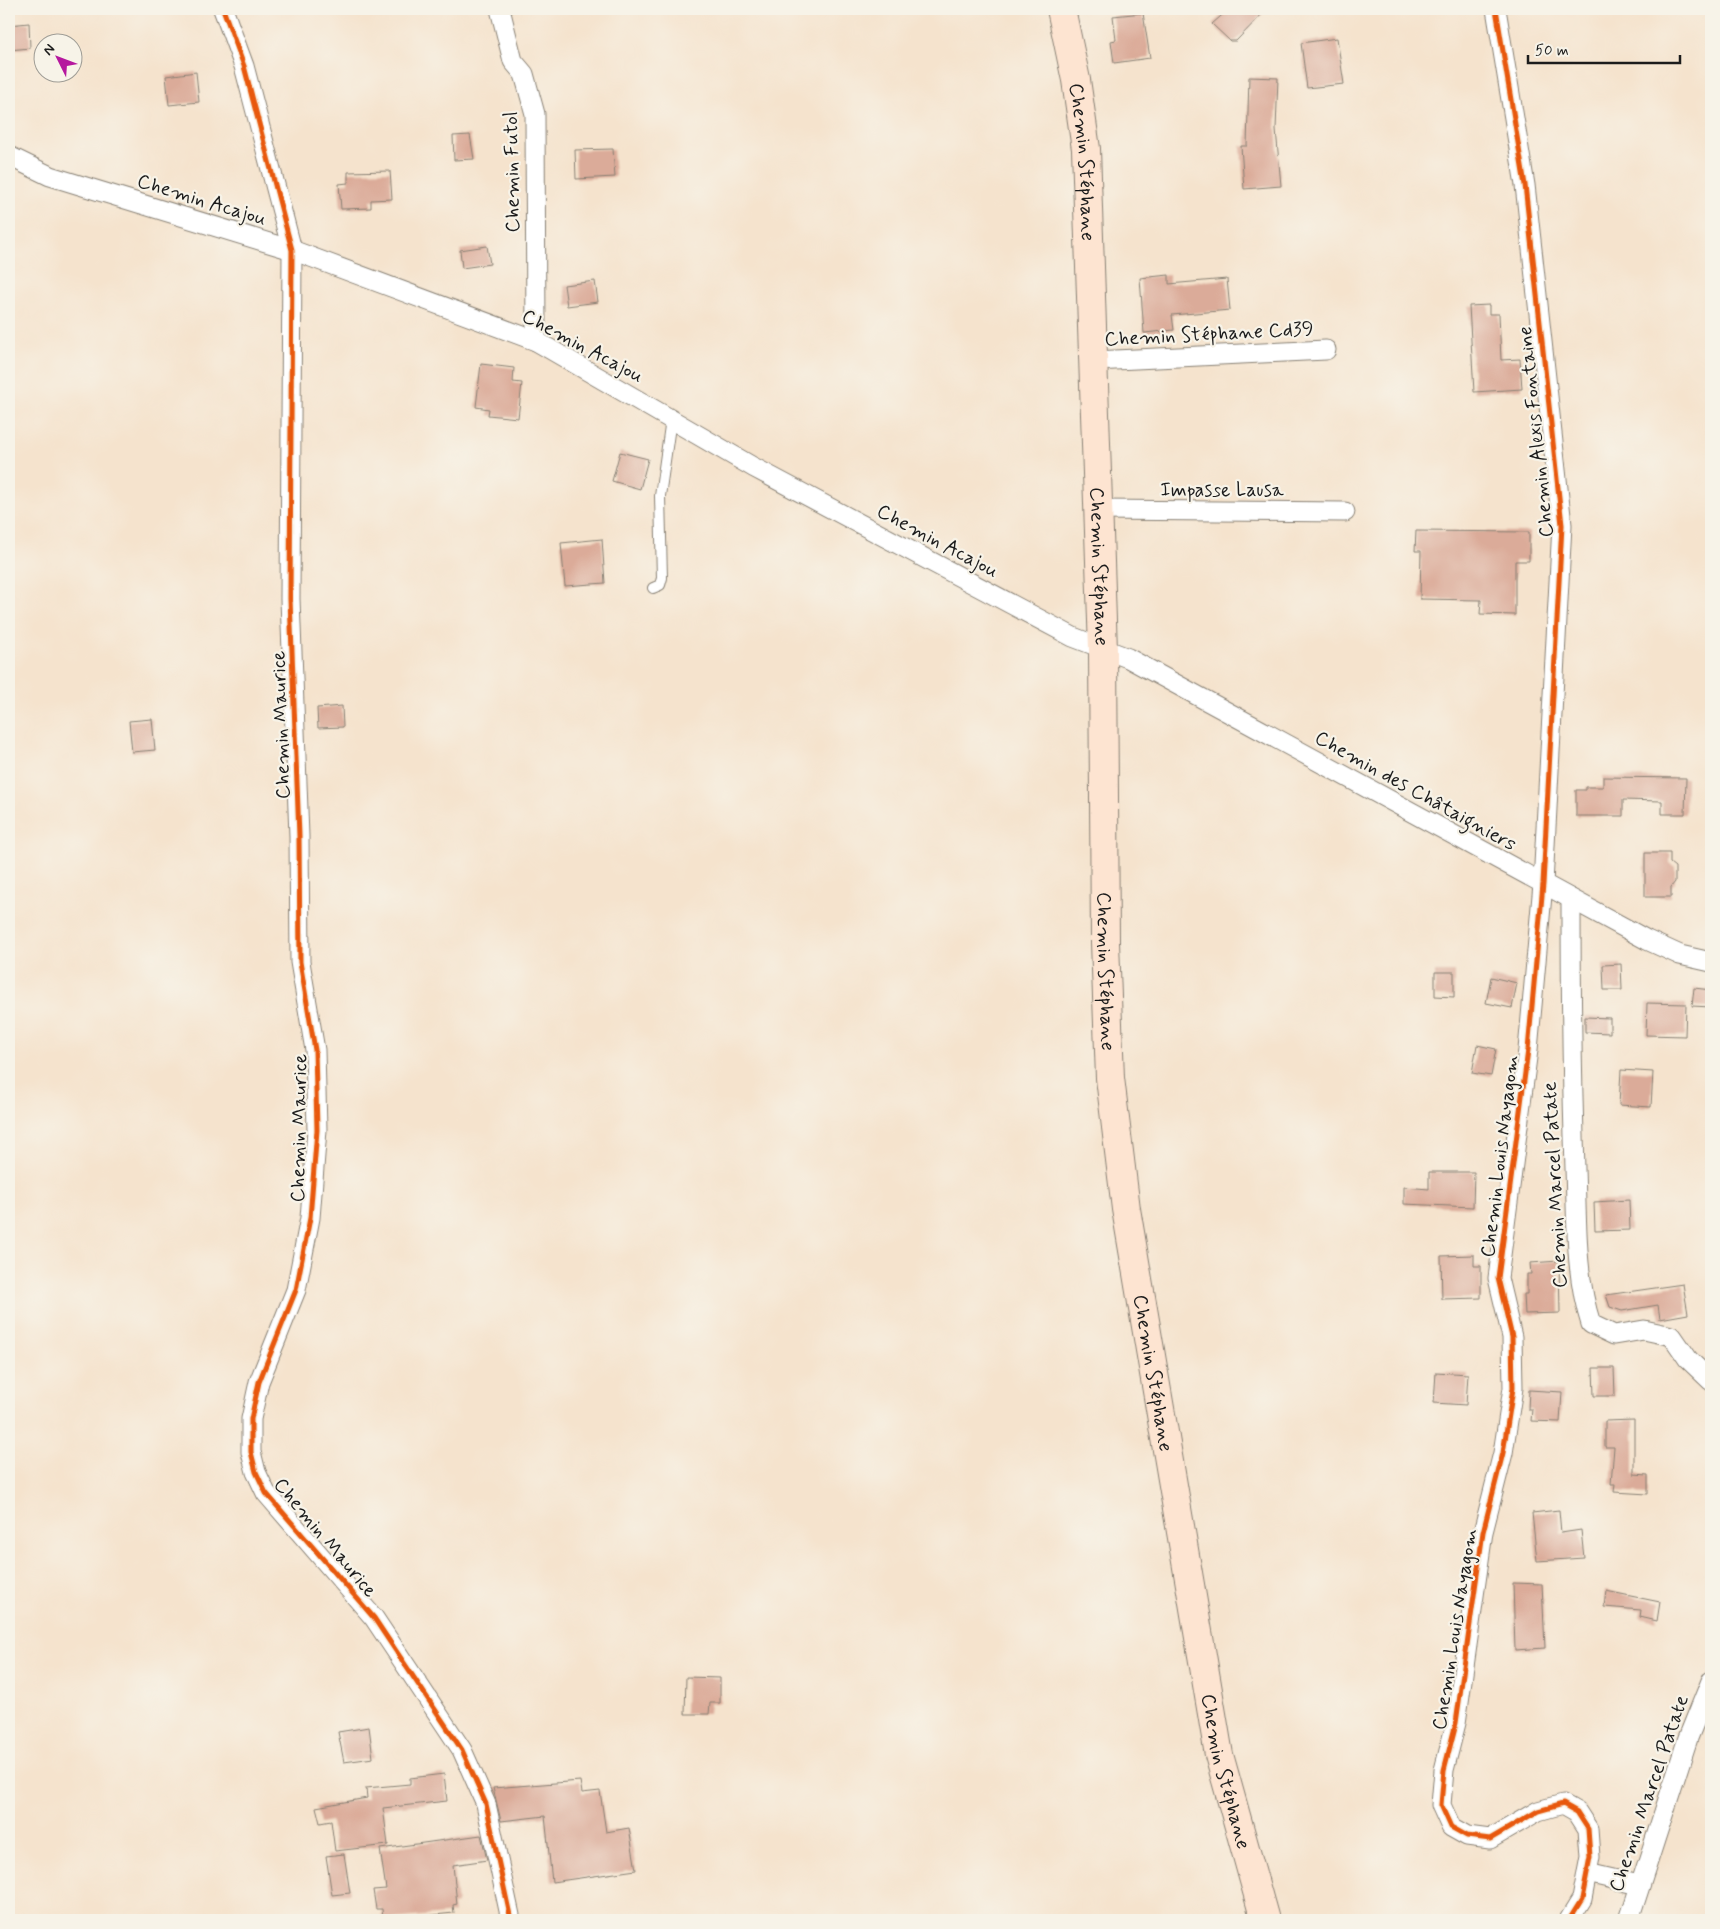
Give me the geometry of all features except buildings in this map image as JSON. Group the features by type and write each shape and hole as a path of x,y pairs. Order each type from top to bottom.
{"main road":[{"name":"Chemin Stéphane","path":"1061,9 1076,80 1086,148 1103,650 1105,942 1110,1078 1126,1209 1219,1755 1265,1920"}],"street":[{"name":"Chemin Maurice","path":"223,9 244,66 292,250 290,599 299,836 300,962 315,1050 317,1130 310,1218 296,1290 258,1382 251,1418 251,1452 256,1472 266,1493 374,1618 462,1750 486,1804 511,1920"},
{"name":"Chemin Futol","path":"500,9 513,61 524,74 535,114 536,341"},
{"name":"Chemin Alexis Fontaine","path":"1496,9 1525,185 1562,524 1543,884"},
{"name":"Chemin Acajou","path":"9,156 50,176 292,250 536,341 754,467 1065,633 1103,650"},
{"name":"Chemin Stéphane Cd39","path":"1094,361 1326,350"},
{"name":"Impasse Lausa","path":"1098,510 1346,512"},
{"name":"Chemin des Châtaigniers","path":"1103,650 1128,658 1647,940 1680,954 1711,962"},
{"name":"Chemin Louis Nayagom","path":"1543,884 1528,1050 1498,1278 1512,1337 1513,1388 1504,1453 1483,1532 1458,1714 1444,1770 1441,1805 1451,1827 1467,1836 1490,1839 1538,1811 1563,1804 1577,1812 1588,1829 1590,1857 1582,1899 1569,1920"},
{"name":"Chemin Marcel Patate","path":"1570,899 1572,1069 1577,1228 1582,1297 1592,1324 1614,1335 1644,1330 1672,1336 1688,1359 1711,1381"},
{"name":"Chemin Marcel Patate","path":"1629,1920 1688,1738 1711,1681"},
{"path":"1587,1873 1639,1885"}],"lane":[{"path":"653,588 660,585 662,578 660,496 671,419"}],"cycle path":[{"path":"223,9 244,66 292,250 290,599 299,836 300,962 315,1050 317,1130 310,1218 296,1290 259,1382 251,1419 251,1452 256,1472 266,1493 374,1618 462,1750 486,1804 511,1920"},
{"path":"1496,9 1525,185 1562,525 1543,884 1528,1050 1498,1278 1512,1337 1513,1388 1503,1453 1483,1532 1456,1723 1444,1770 1441,1805 1451,1827 1467,1836 1490,1839 1538,1811 1563,1804 1577,1812 1588,1829 1590,1857 1582,1899 1569,1920"}]}
